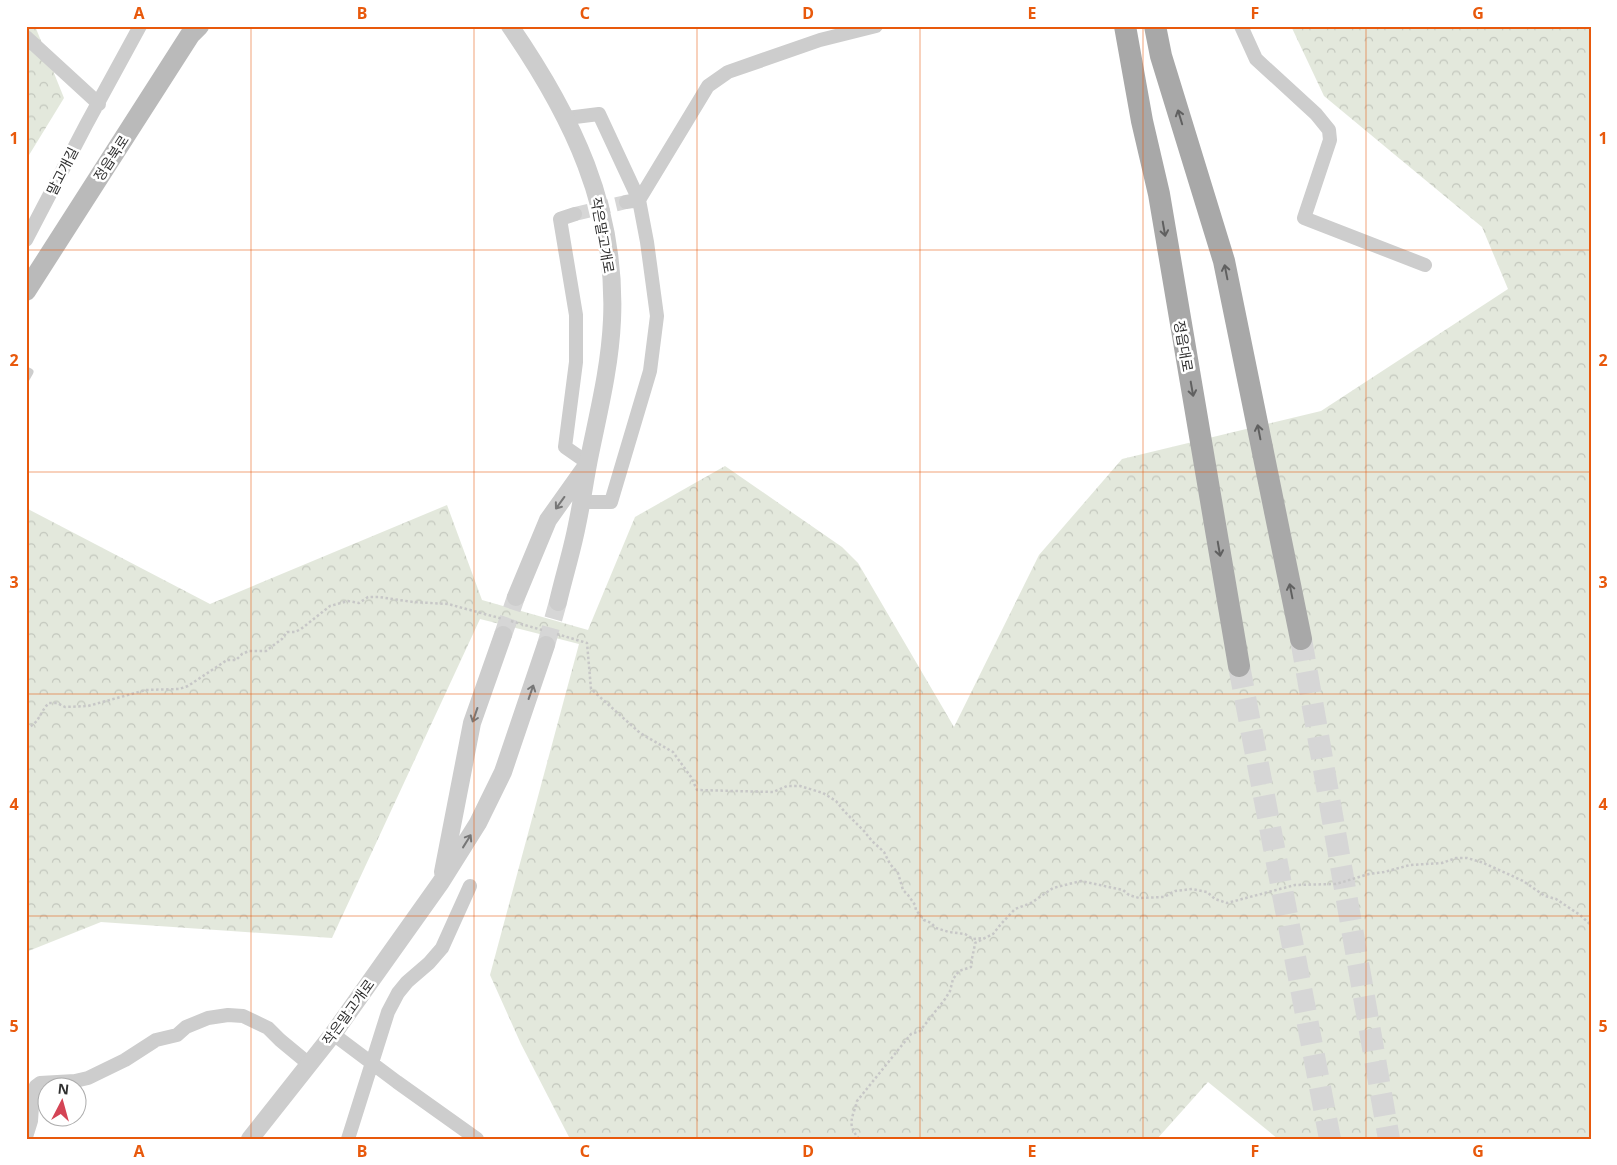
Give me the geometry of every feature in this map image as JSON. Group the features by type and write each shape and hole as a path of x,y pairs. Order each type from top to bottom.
{"main road":[{"name":"정읍북로","path":"26,291 190,35 199,26"},
{"path":"1111,26 1136,152 1159,194"},
{"name":"정읍대로","path":"1125,26 1142,121 1159,194 1239,666"},
{"path":"1156,26 1162,56 1224,261 1301,639"}],"street":[{"name":"말고개길","path":"26,240 140,26"},
{"name":"작은말고개로","path":"510,26 537,65 567,118 591,177 609,250 612,284 612,320 608,367 577,527 558,602"},
{"path":"633,201 708,86 728,72 820,40 876,26"},
{"path":"1241,26 1256,59 1316,114 1329,130 1330,140 1304,218 1424,265"},
{"path":"26,37 99,104"},
{"path":"567,118 599,114 647,242 657,316 650,371 612,502 581,502"},
{"path":"575,214 560,219 576,315 576,362 566,447 588,463"},
{"name":"작은말고개로","path":"516,597 548,520 588,463"},
{"name":"작은말고개로","path":"441,882 472,723 503,635"},
{"name":"작은말고개로","path":"250,1139 333,1034 441,882 478,823 503,772 546,646"},
{"path":"348,1139 388,1012 398,993 413,975 429,963 442,948 470,886"},
{"path":"26,1137 31,1122 33,1092 40,1083 75,1082 88,1078 125,1060 156,1040 177,1035 186,1027 208,1018 228,1015 243,1016 256,1021 268,1028 309,1064"},
{"path":"333,1034 477,1139"}],"lane":[{"path":"26,370 30,372 26,379"}],"path":[{"path":"26,728 37,722 44,708 49,703 57,703 65,707 88,706 146,690 170,690 188,686 228,660 236,660 242,654 249,651 266,651 282,639 287,632 295,632 330,606 348,600 359,603 368,598 379,597 413,602 448,604 588,642 591,688 640,733 673,752 691,777 697,790 773,792 787,786 800,786 823,793 836,801 884,852 890,864 898,873 902,890 908,895 924,920 936,928 949,932 965,934 973,939 985,938"},
{"path":"859,1139 852,1127 850,1118 855,1110 857,1101 911,1034 920,1031 935,1012 950,991 953,980 959,971 971,967 975,944 996,931 1015,909 1030,903 1053,888 1081,881 1123,890 1129,895 1139,898 1164,897 1176,891 1192,889 1207,892 1215,899 1226,902 1295,885 1336,884 1410,865 1442,863 1456,858 1467,858 1508,874 1545,896 1556,899 1591,925"}],"green space":[{"path":"26,26 35,26 64,98 26,160"},
{"path":"1291,26 1591,26 1591,1139 1278,1139 1208,1082 1157,1139 570,1139 521,1044 490,975 579,644 480,619 332,938 101,922 26,952 26,508 210,604 447,505 482,600 588,630 635,517 725,466 842,547 858,563 954,727 1039,555 1122,459 1321,411 1508,289 1482,227 1324,96"}],"tunnel":[{"path":"575,214 626,202"},
{"path":"503,635 516,597"},
{"path":"546,645 558,602"},
{"path":"1301,639 1389,1139"},
{"path":"1239,666 1330,1139"}]}
